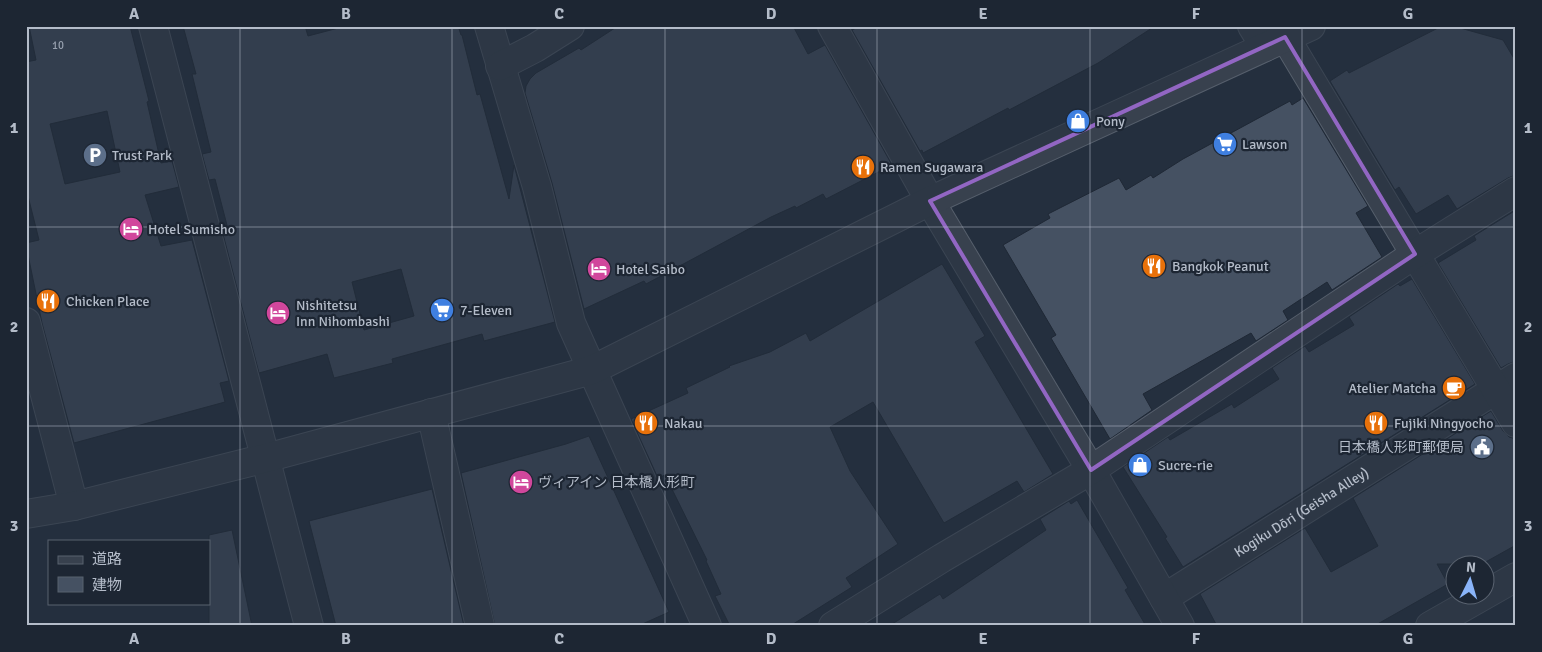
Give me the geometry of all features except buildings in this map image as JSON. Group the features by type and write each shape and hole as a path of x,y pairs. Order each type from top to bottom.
{"street":[{"path":"153,26 309,626"},
{"path":"489,26 537,187 571,323 707,626"},
{"path":"500,66 535,48 570,26"},
{"path":"832,26 930,201 1091,470 1180,626"},
{"path":"26,514 74,506 266,458 592,370 930,201 1267,37 1311,26"},
{"path":"1267,37 1415,254 1506,383 1516,423"},
{"path":"833,626 942,558 1091,470 1415,254 1516,191"},
{"path":"26,322 74,506"},
{"name":"Kogiku Dōri (Geisha Alley)","path":"1164,598 1506,383"},
{"path":"431,413 480,626"},
{"path":"1430,626 1516,577"}],"highlighted area":[{"path":"1285,37 1415,254 1091,470 930,201"}],"place":[{"name":"Pony","path":"1078,121"},
{"name":"Lawson","path":"1225,144"},
{"name":"Trust Park","path":"95,155"},
{"name":"Ramen Sugawara","path":"863,167"},
{"name":"Hotel Sumisho","path":"131,229"},
{"name":"Bangkok Peanut","path":"1154,266"},
{"name":"Hotel Saibo","path":"599,269"},
{"name":"Chicken Place","path":"48,301"},
{"name":"7-Eleven","path":"442,310"},
{"name":"Nishitetsu Inn Nihombashi","path":"278,313"},
{"name":"Atelier Matcha","path":"1454,388"},
{"name":"Nakau","path":"646,423"},
{"name":"Fujiki Ningyocho","path":"1376,423"},
{"name":"日本橋人形町郵便局","path":"1482,447"},
{"name":"Sucre-rie","path":"1140,465"},
{"name":"ヴィアイン 日本橋人形町","path":"521,482"}]}
